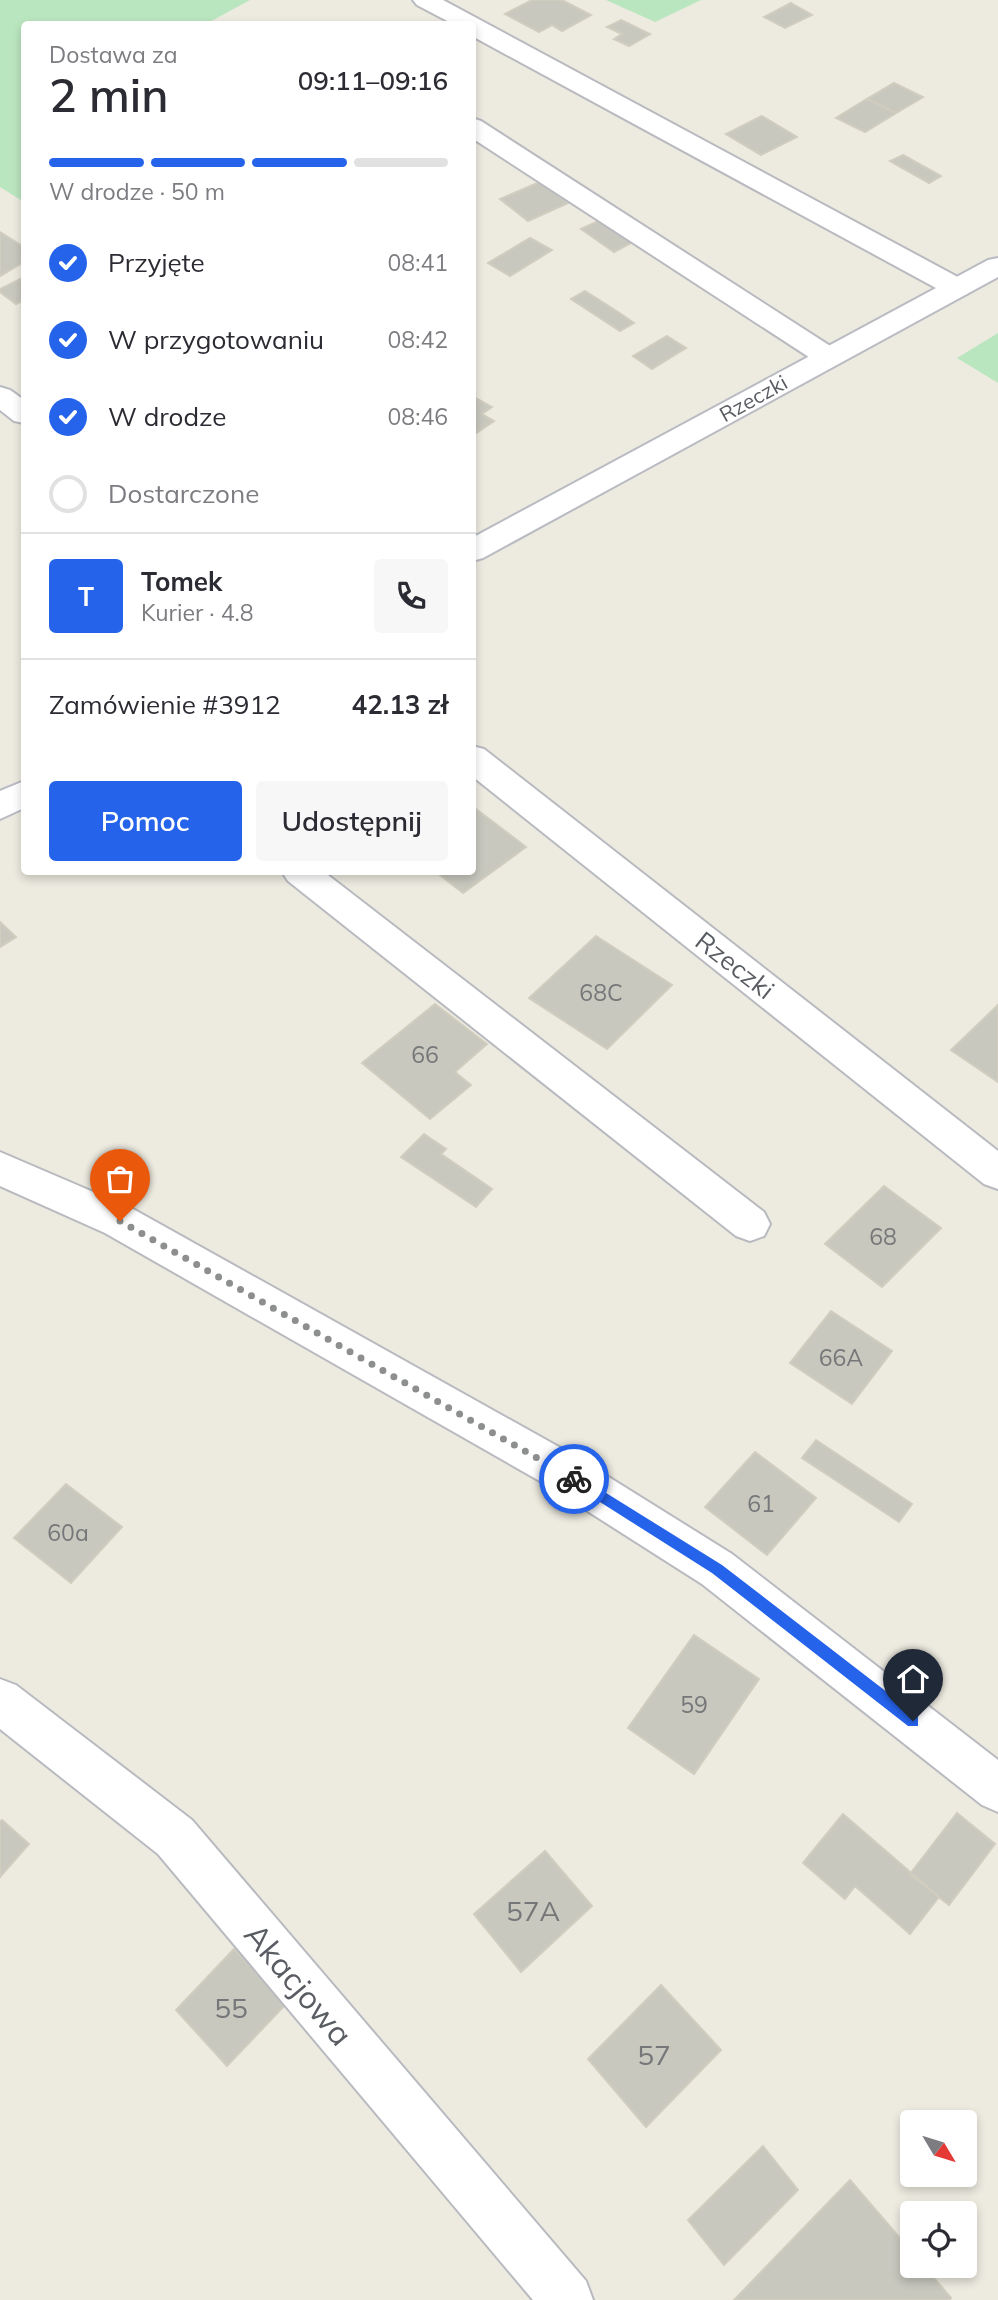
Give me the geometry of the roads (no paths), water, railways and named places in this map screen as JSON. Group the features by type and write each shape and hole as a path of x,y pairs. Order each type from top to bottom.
{"street":[{"path":"425,0 464,21"},
{"path":"476,28 957,288"},
{"path":"476,129 828,357"},
{"name":"Rzeczki","path":"476,549 998,266"},
{"path":"0,396 21,412"},
{"name":"Rzeczki","path":"476,761 998,1173"},
{"path":"0,806 21,795"},
{"path":"304,875 750,1224"},
{"path":"0,1168 120,1221 560,1470 717,1569 998,1789"},
{"name":"Akacjowa","path":"0,1701 175,1837 567,2300"}]}
